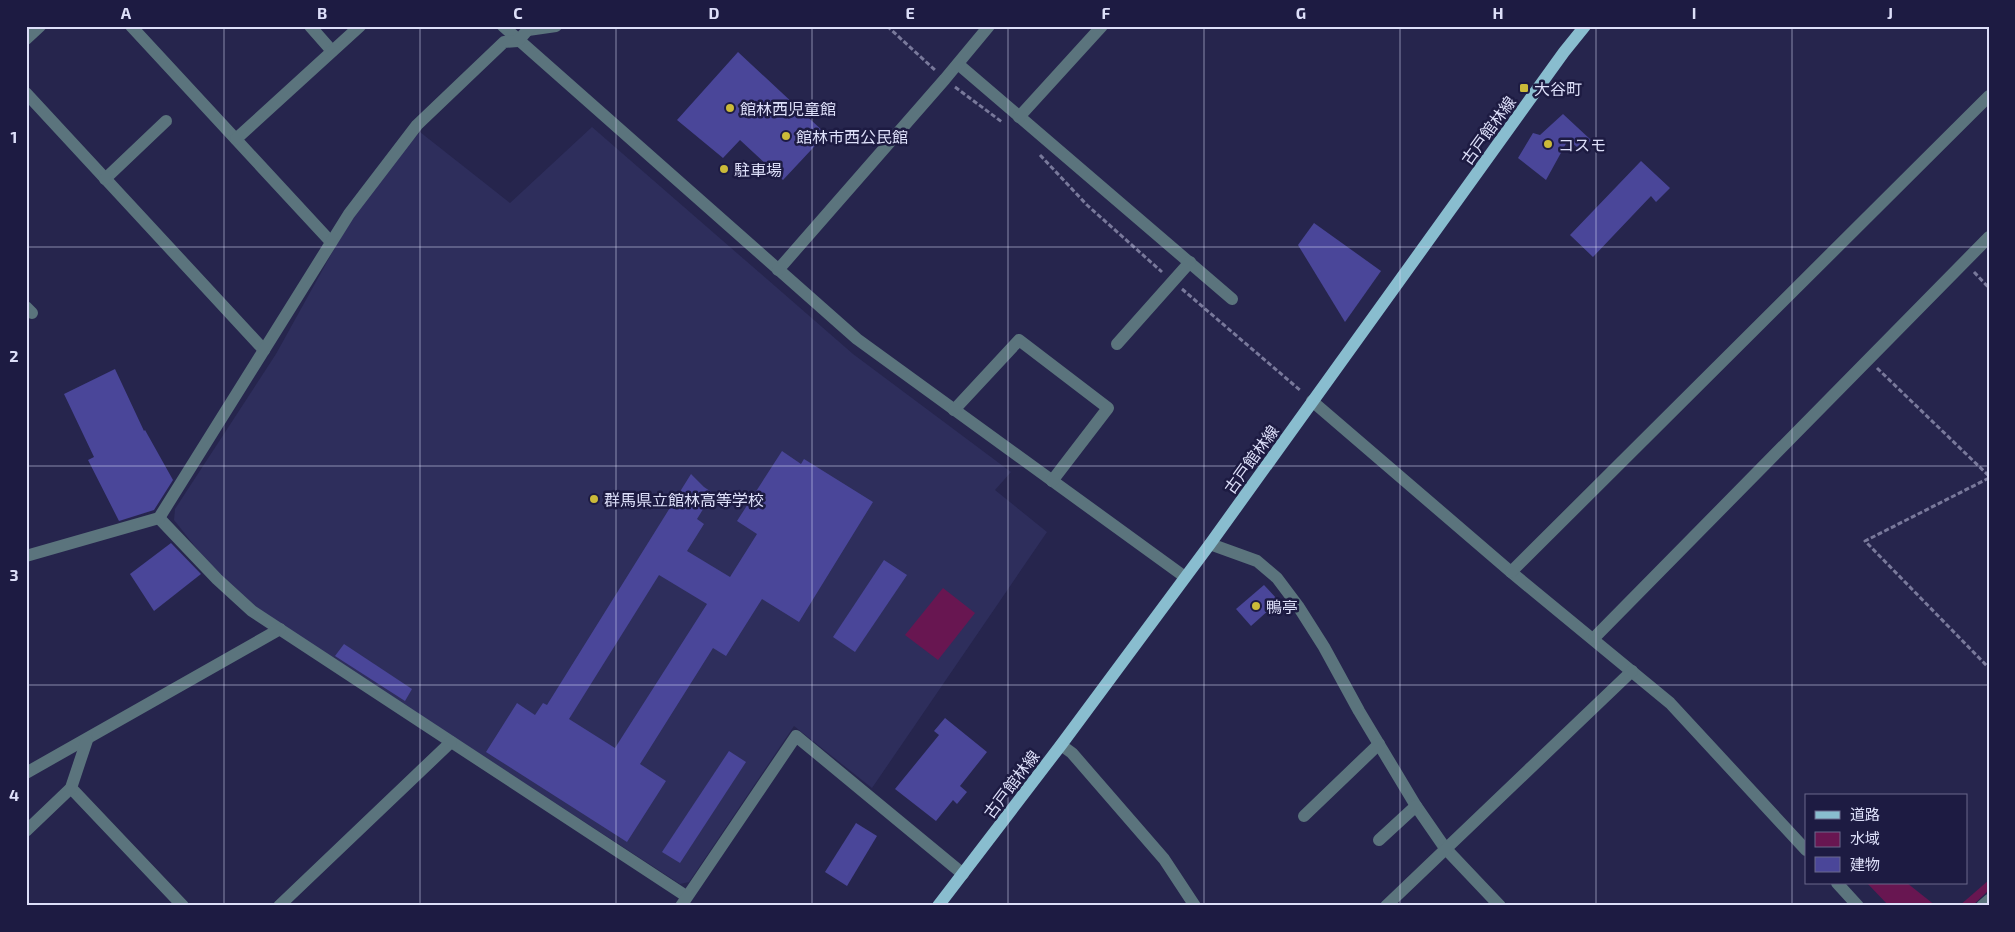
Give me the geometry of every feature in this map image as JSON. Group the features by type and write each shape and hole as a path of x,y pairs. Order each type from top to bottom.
{"main road":[{"name":"古戸館林線","path":"938,906 1061,745 1210,544 1564,52 1585,26"}],"street":[{"path":"26,39 40,26"},
{"path":"131,26 331,242"},
{"path":"310,26 332,51"},
{"path":"236,139 360,26"},
{"path":"503,26 857,340 1185,577"},
{"path":"518,41 527,27 556,26"},
{"path":"778,270 989,26"},
{"path":"1019,116 1102,26"},
{"path":"26,556 159,518 349,214 417,125 504,42 518,41"},
{"path":"958,64 1232,299"},
{"path":"26,93 264,350"},
{"path":"1511,572 1989,96"},
{"path":"105,179 166,121"},
{"path":"1594,638 1868,358 1989,238"},
{"path":"1117,344 1190,262"},
{"path":"954,410 1019,340 1108,408 1052,481"},
{"path":"1312,401 1511,572 1594,638 1670,703 1805,849"},
{"path":"159,518 216,579 252,611 528,791 683,901 796,736 963,874"},
{"path":"1210,544 1257,562 1277,578 1298,606 1324,647 1416,806 1445,848 1500,906"},
{"path":"26,773 280,629"},
{"path":"1386,906 1632,671"},
{"path":"26,831 71,788 87,740"},
{"path":"279,906 451,742"},
{"path":"1304,816 1379,744"},
{"path":"1061,745 1072,753 1164,859 1194,906"},
{"path":"71,788 183,906"},
{"path":"1379,840 1416,806"},
{"path":"1838,884 1858,906"},
{"path":"1982,906 1989,900"}],"path":[{"path":"887,26 940,75"},
{"path":"951,84 1004,124"},
{"path":"1039,154 1087,204 1173,282 1301,391"},
{"path":"1964,262 1989,288"},
{"path":"1868,358 1989,477 1865,540 1989,668"}],"shaded area":[{"name":"群馬県立館林高等学校","path":"592,127 853,354 1011,472 995,490 1047,532 872,788 794,726 689,882 680,884 231,592 174,520 175,509 276,354 338,242 375,182 420,132 510,203"}],"water":[{"path":"943,588 975,613 938,660 905,635"},
{"path":"1989,880 1989,890 1972,906 1959,906"},
{"path":"1868,884 1908,884 1936,906 1889,906"}],"building":[{"name":"館林西児童館","path":"738,52 826,134 783,180 740,140 723,158 677,120"},
{"path":"1563,114 1591,140 1581,150 1568,140 1546,180 1518,158 1533,133 1540,135"},
{"path":"1641,161 1670,188 1656,202 1651,196 1593,257 1570,235"},
{"path":"1314,223 1381,271 1345,322 1298,245"},
{"path":"115,369 144,431 173,480 154,510 119,521 88,460 94,457 64,394"},
{"path":"782,451 801,464 804,459 873,502 799,622 762,599 726,656 713,648 640,764 666,781 627,842 486,752 517,703 535,715 543,703 547,705 691,474 713,493 697,519 704,524 687,551 730,577 757,534 737,521","holes":["659,575 707,604 615,748 569,719"]},
{"path":"171,543 201,574 154,611 130,574"},
{"path":"884,560 907,575 855,652 833,637"},
{"path":"1264,585 1279,601 1251,626 1236,609"},
{"path":"344,644 412,689 405,701 335,656"},
{"path":"945,718 987,752 960,786 967,792 957,804 953,800 936,821 895,789 939,735 934,731"},
{"path":"729,751 746,762 680,863 662,852"},
{"path":"856,823 877,836 847,886 825,872"}],"place":[{"name":"大谷町","path":"1524,88"},
{"name":"館林西児童館","path":"730,108"},
{"name":"館林市西公民館","path":"786,136"},
{"name":"コスモ","path":"1548,144"},
{"name":"駐車場","path":"724,169"},
{"name":"群馬県立館林高等学校","path":"594,499"},
{"name":"鴨亭","path":"1256,606"}]}
